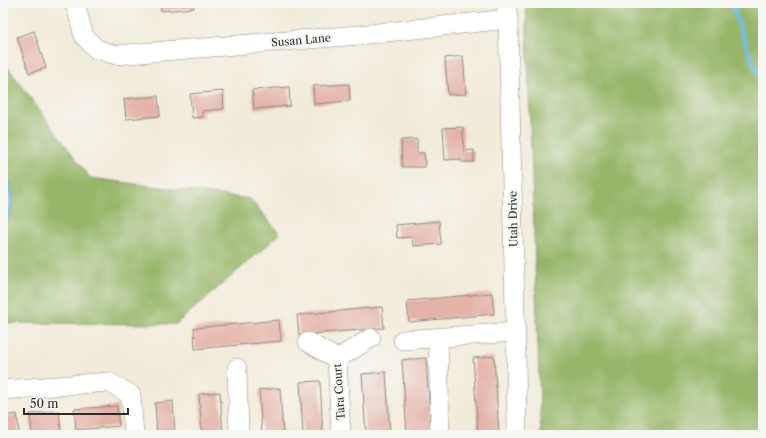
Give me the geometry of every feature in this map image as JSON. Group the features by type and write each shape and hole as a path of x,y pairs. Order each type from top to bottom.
{"street":[{"name":"Susan Lane","path":"75,3 84,36 96,48 116,55 359,35 507,11"},
{"name":"Utah Drive","path":"507,11 516,332 516,435"},
{"path":"403,340 516,332"},
{"path":"337,359 371,338"},
{"path":"438,338 440,435"},
{"name":"Tara Court","path":"308,342 337,359 341,435"},
{"path":"237,368 239,435"},
{"path":"3,390 110,382 131,395 134,435"}],"green space":[{"path":"526,3 763,3 763,435 644,435 629,432 616,435 541,435"},
{"path":"3,61 90,178 250,199 280,234 176,324 3,323"}],"water":[{"path":"3,172 12,191 12,203 6,223 3,224"}],"building":[{"path":"160,3 194,3 194,8 161,11"},
{"path":"34,31 46,68 29,73 17,37"},
{"path":"463,56 466,94 448,95 445,58"},
{"path":"349,84 350,101 314,104 313,86"},
{"path":"289,87 290,106 254,109 252,90"},
{"path":"223,91 224,109 202,111 203,117 192,118 190,94"},
{"path":"158,96 160,116 126,119 124,99"},
{"path":"463,127 464,151 474,150 474,162 461,162 461,159 445,160 443,128"},
{"path":"417,139 417,153 424,153 425,167 402,167 401,140"},
{"path":"439,221 441,244 413,246 412,237 397,238 396,225"},
{"path":"492,293 494,314 409,322 407,301"},
{"path":"382,307 384,328 299,335 297,315"},
{"path":"279,320 281,341 195,349 194,328"},
{"path":"494,356 499,435 478,435 473,358"},
{"path":"426,358 431,435 407,435 402,360"},
{"path":"386,372 390,435 366,435 362,374"},
{"path":"320,381 323,435 303,435 300,382"},
{"path":"280,388 283,435 262,435 259,390"},
{"path":"220,392 223,435 202,435 199,394"},
{"path":"173,401 175,435 157,435 155,403"},
{"path":"117,406 119,426 76,430 74,409"},
{"path":"59,411 61,431 32,434 30,414"},
{"path":"17,414 19,435 3,435 3,416"}],"waterway":[{"path":"732,3 738,24 763,84"}]}
